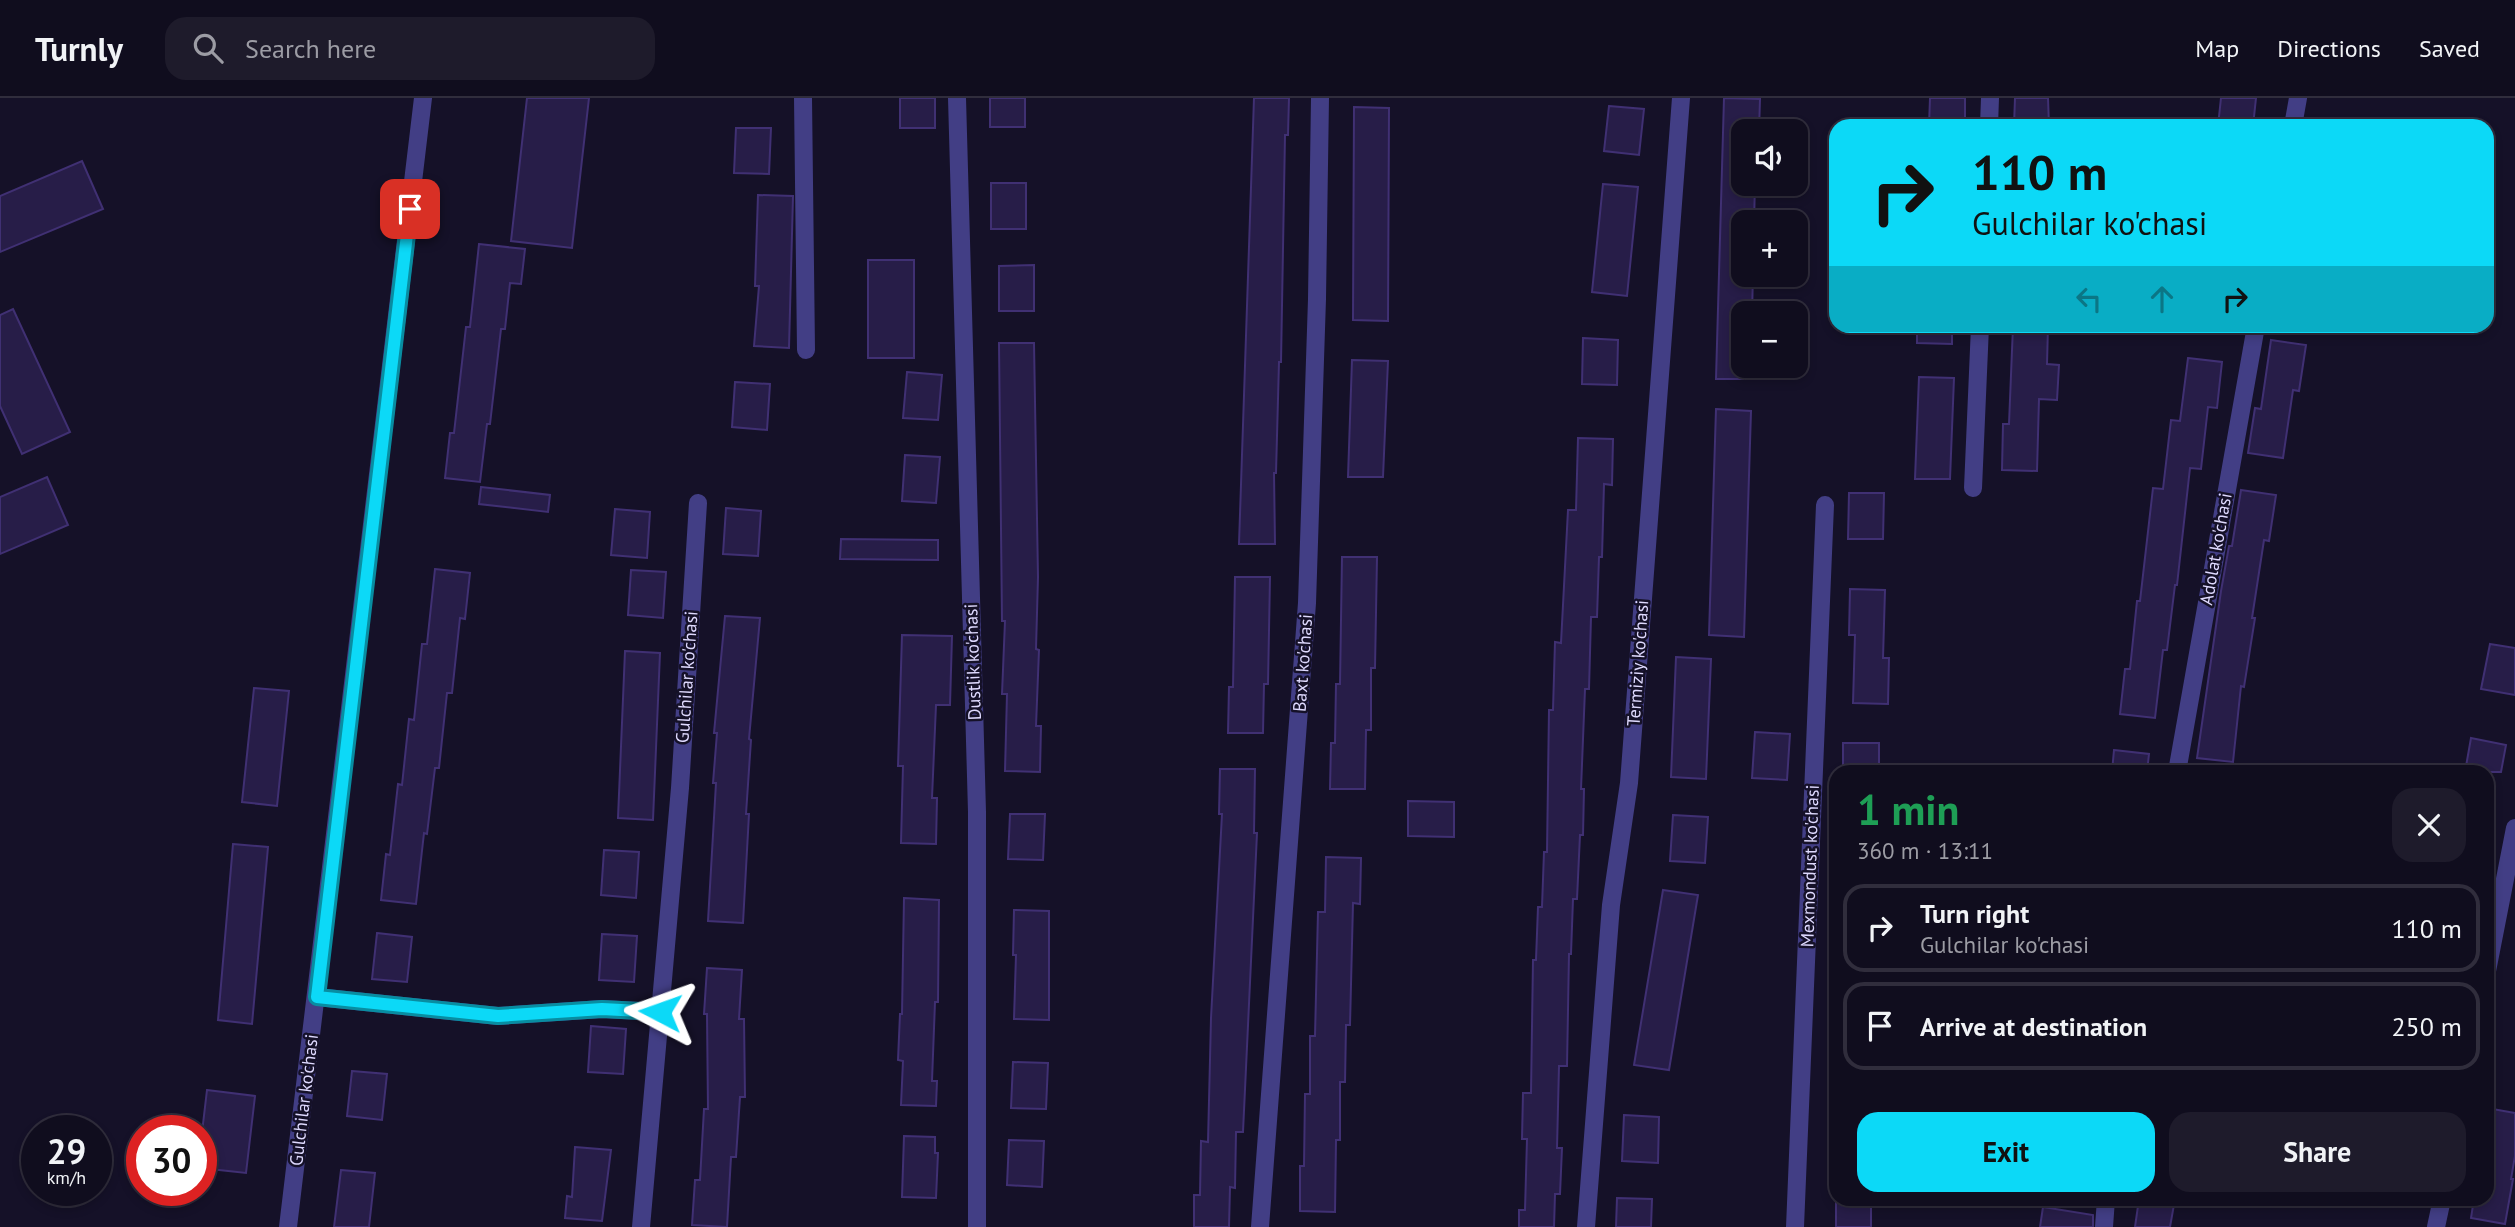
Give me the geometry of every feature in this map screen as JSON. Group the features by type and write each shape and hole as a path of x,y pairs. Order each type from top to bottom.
{"street":[{"name":"Gulchilar ko'chasi","path":"288,1227 424,98"},
{"path":"803,98 806,350"},
{"name":"Dustlik ko'chasi","path":"957,98 977,812 977,1227"},
{"name":"Baxt ko'chasi","path":"1260,1227 1307,603 1317,312 1320,98"},
{"name":"Termiziy ko'chasi","path":"1586,1227 1611,905 1629,783 1681,98"},
{"path":"1989,119 1990,98"},
{"path":"2294,119 2298,98"},
{"path":"1973,488 1980,333"},
{"name":"Adolat ko'chasi","path":"2178,765 2255,333"},
{"name":"Gulchilar ko'chasi","path":"641,1227 680,788 698,503"},
{"name":"Mexmondust ko'chasi","path":"1795,1227 1825,505"},
{"path":"2494,935 2515,828"},
{"path":"317,997 498,1016 602,1009 660,1012"},
{"path":"2104,1227 2106,1206"},
{"path":"2437,1227 2441,1206"}],"building":[{"path":"527,98 589,98 572,248 511,241"},
{"path":"900,98 935,98 935,128 900,128"},
{"path":"990,98 1025,98 1025,127 990,127"},
{"path":"1254,98 1289,98 1288,135 1285,135 1281,362 1274,473 1275,544 1239,544"},
{"path":"1724,98 1760,99 1759,119 1731,119 1731,196 1755,196 1754,210 1731,210 1731,287 1753,287 1752,301 1731,301 1731,378 1743,379 1716,379"},
{"path":"1930,98 1965,98 1965,119 1929,119"},
{"path":"2015,98 2048,98 2049,119 2014,119"},
{"path":"2221,98 2256,98 2254,119 2219,119"},
{"path":"1609,106 1644,109 1639,155 1604,151"},
{"path":"1354,107 1389,108 1388,321 1353,320"},
{"path":"736,128 771,128 769,174 734,173"},
{"path":"82,161 103,209 0,252 0,196"},
{"path":"991,183 1026,183 1026,229 991,229"},
{"path":"1603,184 1638,187 1627,296 1592,292"},
{"path":"758,195 793,196 789,348 754,346 759,286 755,286"},
{"path":"479,244 525,249 521,284 510,283 505,329 501,329 480,482 445,478 450,433 454,433 466,327 470,327"},
{"path":"868,260 914,260 914,358 868,358"},
{"path":"1034,265 1034,311 999,311 999,266"},
{"path":"13,309 70,432 22,454 0,406 0,315"},
{"path":"1917,333 1952,333 1952,344 1917,343"},
{"path":"2013,333 2048,333 2047,364 2059,365 2057,400 2039,399 2037,471 2002,470 2003,424 2009,424"},
{"path":"1583,338 1618,340 1617,385 1582,384"},
{"path":"2271,340 2306,345 2299,391 2293,390 2283,458 2248,453 2255,408 2261,409"},
{"path":"999,343 1034,343 1038,577 1036,649 1039,650 1036,726 1041,726 1040,772 1005,771 1007,694 1002,694 1005,621 1002,621"},
{"path":"2188,358 2222,362 2217,408 2208,407 2201,469 2190,468 2177,585 2167,650 2163,650 2155,718 2120,714 2125,669 2130,669 2137,601 2140,601 2153,488 2163,489 2171,420 2180,421"},
{"path":"1352,360 1388,361 1383,477 1348,477"},
{"path":"907,372 942,375 938,420 903,418"},
{"path":"1919,377 1954,378 1950,479 1915,479"},
{"path":"735,382 770,384 767,430 732,427"},
{"path":"1716,409 1751,411 1744,637 1709,635"},
{"path":"1578,438 1613,439 1612,485 1604,484 1597,617 1591,617 1589,689 1585,689 1581,789 1584,789 1583,835 1580,835 1577,899 1573,899 1569,954 1567,1066 1559,1066 1557,1148 1562,1148 1560,1194 1555,1194 1554,1227 1519,1227 1519,1210 1525,1210 1527,1139 1522,1139 1523,1093 1531,1093 1533,960 1536,960 1538,907 1542,907 1544,852 1547,852 1549,710 1553,710 1555,642 1561,643 1568,510 1576,510"},
{"path":"905,455 940,457 936,503 902,501"},
{"path":"47,477 68,525 0,554 0,497"},
{"path":"481,487 550,495 548,512 479,504"},
{"path":"2241,490 2276,495 2269,541 2264,540 2252,618 2255,618 2244,687 2241,686 2233,762 2197,758 2221,591"},
{"path":"1849,493 1884,493 1883,539 1848,539"},
{"path":"726,508 761,511 758,556 723,554"},
{"path":"615,509 650,512 647,558 611,555"},
{"path":"841,539 938,540 938,560 840,559"},
{"path":"1342,557 1377,557 1375,668 1371,668 1371,730 1366,730 1365,789 1330,789 1331,743 1335,743 1336,684 1340,684"},
{"path":"435,569 470,573 465,619 460,618 452,693 447,693 439,768 435,768 427,834 424,833 416,904 381,900 386,854 390,855 398,784 402,785 409,719 414,720 422,644 427,644"},
{"path":"631,570 666,572 663,618 628,615"},
{"path":"1235,577 1270,577 1268,684 1264,684 1263,733 1228,733 1229,687 1233,687"},
{"path":"1850,589 1885,590 1883,658 1889,658 1888,704 1853,703 1855,635 1849,635"},
{"path":"725,616 760,618 749,739 746,814 749,814 743,923 708,921 716,783 713,783 717,733 714,733"},
{"path":"902,635 952,636 950,705 936,705 932,798 937,798 936,844 901,843 903,766 898,766"},
{"path":"2490,644 2515,648 2515,695 2481,689"},
{"path":"625,651 660,653 653,820 618,818"},
{"path":"1676,657 1711,659 1706,779 1671,777"},
{"path":"254,688 289,691 277,806 242,802"},
{"path":"1755,732 1790,734 1787,780 1752,778"},
{"path":"2471,738 2506,745 2501,772 2494,772 2494,765 2466,765"},
{"path":"1843,743 1879,743 1879,765 1843,765"},
{"path":"2114,750 2149,754 2148,765 2113,765"},
{"path":"1220,769 1255,769 1254,833 1257,833 1243,1132 1236,1132 1235,1188 1230,1187 1229,1227 1194,1227 1194,1195 1200,1195 1201,1141 1208,1142 1211,1018 1222,814 1219,814"},
{"path":"1408,801 1454,802 1454,837 1408,836"},
{"path":"1010,814 1045,814 1043,860 1008,859"},
{"path":"1673,815 1708,817 1705,863 1670,861"},
{"path":"233,844 268,847 252,1024 218,1020"},
{"path":"604,850 639,852 636,898 601,895"},
{"path":"1326,857 1361,858 1360,904 1353,903 1350,1025 1346,1025 1345,1082 1340,1082 1340,1140 1336,1140 1335,1212 1300,1211 1305,1094 1310,1094 1310,1036 1315,1036 1318,912 1325,912"},
{"path":"1663,890 1698,895 1669,1070 1634,1065"},
{"path":"904,898 939,900 938,1002 935,1002 932,1081 937,1081 936,1106 901,1105 903,1061 898,1060 902,1014"},
{"path":"1014,910 1049,911 1049,1020 1014,1019"},
{"path":"377,933 412,937 407,982 372,979"},
{"path":"602,934 637,936 634,982 599,980"},
{"path":"707,968 742,970 739,1019 744,1019 745,1097 740,1097 736,1157 731,1157 727,1227 692,1225 695,1180 700,1180 704,1109 708,1109 707,1014 704,1014"},
{"path":"591,1026 626,1029 623,1074 588,1072"},
{"path":"1013,1062 1048,1063 1046,1109 1011,1108"},
{"path":"352,1071 387,1074 382,1120 347,1116"},
{"path":"207,1090 255,1096 246,1173 217,1170 217,1115 204,1115"},
{"path":"2494,1109 2515,1113 2513,1179 2505,1224 2471,1218 2473,1206 2494,1206"},
{"path":"1624,1115 1659,1117 1658,1163 1622,1161"},
{"path":"904,1136 935,1137 935,1153 938,1153 936,1198 902,1197"},
{"path":"1009,1140 1044,1141 1042,1187 1007,1185"},
{"path":"575,1147 611,1150 602,1221 565,1218 567,1196 572,1197"},
{"path":"341,1170 375,1173 369,1227 334,1227"},
{"path":"1617,1198 1652,1199 1651,1227 1616,1227"},
{"path":"1836,1206 1871,1206 1871,1227 1836,1227"},
{"path":"2138,1206 2174,1206 2170,1227 2135,1227"},
{"path":"2043,1207 2093,1215 2093,1227 2040,1227"}],"route":[{"path":"410,209 317,997 498,1016 602,1009 660,1012"}]}
